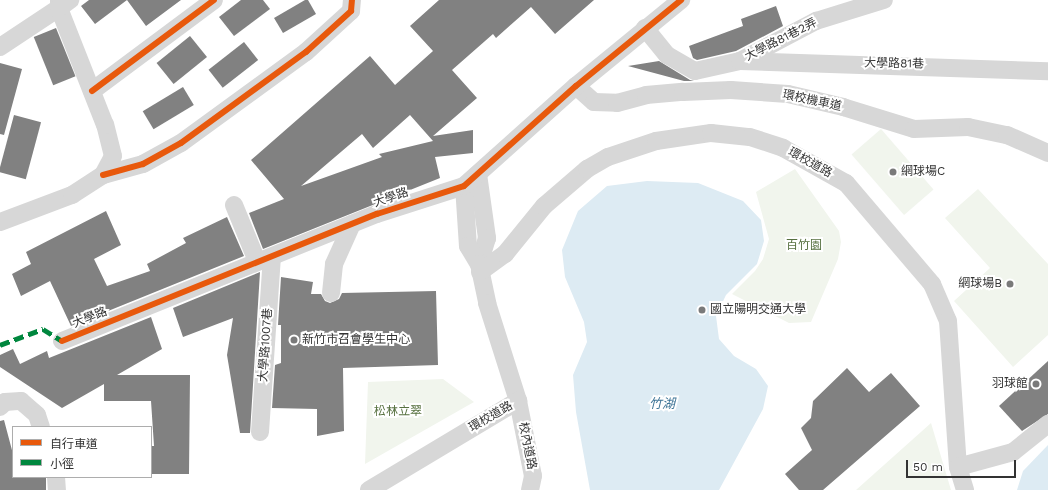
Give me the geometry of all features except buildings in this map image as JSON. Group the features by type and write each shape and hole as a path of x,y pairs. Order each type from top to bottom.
{"street":[{"path":"92,91 214,0"},
{"path":"0,222 72,195 103,175 143,164 181,143 306,52 351,11 352,0"},
{"name":"大學路","path":"62,341 352,224 464,186 576,86 681,0"},
{"name":"大學路81巷2弄","path":"645,28 668,55 695,71 740,61 816,22 884,0"},
{"path":"0,47 63,3 113,156 103,175"},
{"name":"大學路81巷","path":"740,61 1048,71"},
{"name":"環校機車道","path":"576,86 594,102 617,103 646,95 683,92 731,90 788,94 843,107 914,129 968,127 1007,135 1048,153"},
{"name":"環校道路","path":"369,490 518,401 479,268 505,254 544,206 587,169 608,157 651,142 711,132 750,137 783,148 846,183 932,284 948,321 958,467 965,490"},
{"path":"478,174 487,238 479,268"},
{"path":"464,186 465,234 468,246 479,268"},
{"path":"234,204 265,259"},
{"path":"330,293 334,264 352,224"},
{"name":"大學路1007巷","path":"260,432 265,259"},
{"path":"0,407 5,402 21,401 37,415 42,426"},
{"name":"校內道路","path":"518,401 533,476 530,490"},
{"path":"958,467 1013,452 1048,424"},
{"path":"56,478 57,490"}],"green space":[{"name":"網球場C","path":"881,129 933,189 904,215 852,155"},
{"name":"百竹園","path":"795,169 839,231 841,242 838,259 811,322 789,323 732,294 755,271 763,259 769,239 756,192"},
{"name":"網球場B","path":"978,189 1048,264 1048,335 1013,367 954,301 990,268 945,218"},
{"name":"松林立翠","path":"443,379 474,402 365,464 368,382"},
{"path":"931,423 951,490 856,490"}],"water":[{"name":"竹湖","path":"647,181 698,183 743,201 761,220 764,241 757,264 726,295 716,316 719,339 734,356 756,369 768,386 763,409 719,490 590,490 576,412 573,375 587,342 584,322 565,277 562,250 578,211 607,186"},
{"path":"1048,445 1048,490 1017,490 1023,471"}],"marked path":[{"path":"0,345 43,329 62,341"}],"cycle path":[{"path":"92,91 214,0"},
{"path":"103,175 143,164 181,143 306,52 351,11 352,0"},
{"path":"62,341 377,214 464,186 576,86 681,0"}],"place":[{"name":"網球場C","path":"893,172"},
{"name":"網球場B","path":"1010,284"},
{"name":"國立陽明交通大學","path":"702,310"},
{"name":"新竹市召會學生中心","path":"294,340"},
{"name":"羽球館","path":"1036,384"}]}
